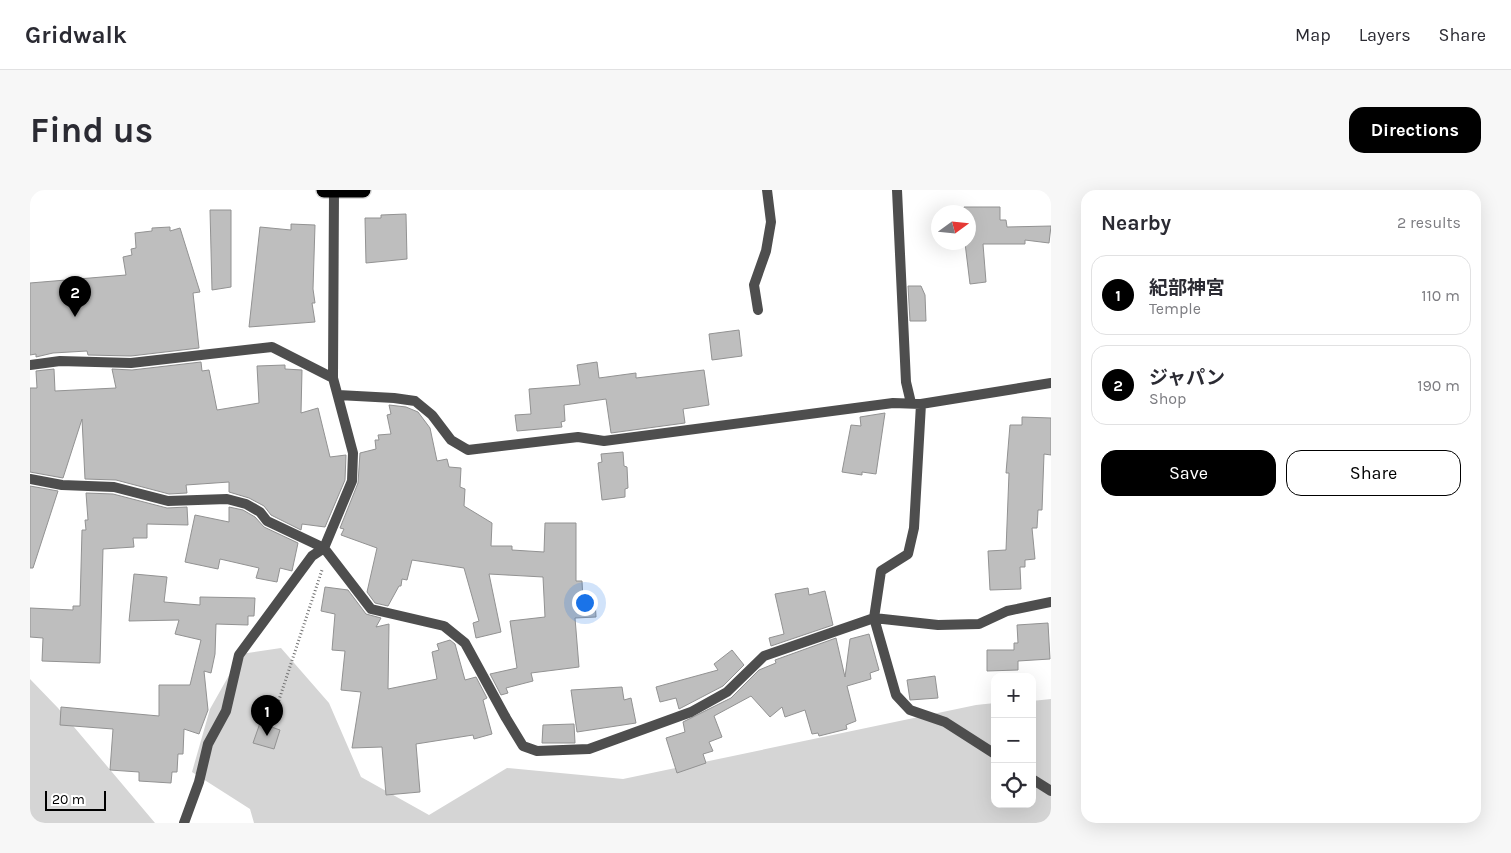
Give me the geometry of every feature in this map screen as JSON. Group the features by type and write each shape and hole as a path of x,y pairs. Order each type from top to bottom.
{"highway":[{"path":"324,190 363,190"}],"street":[{"path":"184,823 199,782 208,744 226,711 231,682 239,655 312,556 324,548 352,481 353,453 333,378 334,190"},
{"path":"758,310 754,285 766,251 771,222 767,190"},
{"path":"897,190 906,382 916,404 914,528 908,554 881,571 874,618 896,694 910,710 945,722 991,751"},
{"path":"30,365 60,361 131,363 272,347 333,378"},
{"path":"338,395 415,401 432,415 451,440 468,450 578,437 604,441 893,403 916,404 1051,383"},
{"path":"30,479 62,486 114,487 168,501 227,499 246,504 260,512 267,522 324,548 371,609 444,626 465,643 523,746 537,752 589,749 690,712 728,692 764,656 874,618 938,625 979,624 1007,611 1051,602"},
{"path":"1036,782 1051,791"}],"path":[{"path":"271,724 309,604 325,562 324,548"}],"shaded area":[{"path":"281,648 329,703 361,777 429,815 507,768 623,779 991,703 991,808 1036,808 1036,701 1051,699 1051,823 254,823 250,809 192,772 210,709 241,654"},
{"path":"30,679 58,708 155,823 30,823"}],"building":[{"path":"976,207 1000,207 1000,220 1006,220 1007,227 1051,226 1049,243 1025,240 1025,244 983,244 986,282 970,284 966,250 976,250"},
{"path":"210,210 231,210 231,287 212,290"},
{"path":"406,214 407,259 366,263 365,218 381,218 381,215"},
{"path":"291,224 315,225 313,289 315,303 312,303 315,322 249,327 260,227 291,230"},
{"path":"170,227 170,231 180,228 200,292 193,293 199,348 131,356 88,355 87,351 53,353 36,357 36,354 30,355 30,283 126,275 123,257 132,255 131,249 136,248 135,233 152,231 152,228"},
{"path":"908,286 921,286 925,295 926,321 910,321"},
{"path":"739,330 742,356 712,360 709,334"},
{"path":"201,362 202,371 209,370 217,410 259,403 257,366 285,365 285,369 302,370 301,413 318,408 330,457 346,455 345,480 325,527 302,524 301,530 271,515 264,506 249,498 229,492 229,482 186,485 187,493 169,494 116,480 85,479 82,419 63,478 30,472 30,388 37,388 36,371 54,369 55,391 116,388 112,369 132,370"},
{"path":"597,362 599,378 636,373 636,378 704,370 709,405 683,409 685,423 611,433 606,399 564,405 565,421 561,422 562,427 517,431 515,415 531,414 529,389 580,385 577,365"},
{"path":"389,405 406,407 418,412 430,428 437,461 447,459 449,467 461,468 460,487 465,489 464,506 492,523 491,546 512,546 512,550 544,552 545,523 576,523 576,581 582,581 583,600 595,599 596,617 575,618 579,667 531,673 533,681 506,688 508,693 501,695 490,674 517,668 510,621 545,617 543,577 489,574 501,632 476,638 473,623 479,621 464,568 412,560 407,580 402,579 401,586 399,586 388,606 375,603 367,592 377,548 341,535 344,529 340,528 358,483 360,453 376,449 375,440 379,440 378,435 391,434 387,415 391,414"},
{"path":"885,413 876,474 862,472 862,475 842,472 851,425 861,426 860,417"},
{"path":"1022,417 1051,418 1051,455 1044,454 1042,510 1038,510 1037,528 1032,528 1035,559 1025,560 1025,567 1020,567 1021,589 990,590 988,551 1006,550 1009,473 1006,473 1010,425 1022,425"},
{"path":"623,452 624,466 627,467 628,488 625,489 625,497 602,500 598,463 602,462 601,454"},
{"path":"30,486 58,491 33,568 30,568"},
{"path":"86,493 113,494 167,508 187,507 188,525 147,524 147,538 133,538 134,547 103,549 100,663 42,661 43,638 30,637 30,608 73,610 73,606 80,606 82,530 86,530 85,520 88,520"},
{"path":"229,507 243,510 255,517 264,527 298,543 292,571 280,568 277,582 256,578 259,568 220,559 218,569 185,562 195,515 229,522"},
{"path":"134,574 167,577 164,602 200,605 200,597 255,598 254,616 248,616 248,625 216,624 215,654 211,673 204,671 208,710 199,734 184,729 183,754 178,754 177,772 172,772 171,783 139,781 139,772 110,770 113,729 60,725 61,707 159,716 159,685 190,685 201,640 175,634 179,620 129,621"},
{"path":"325,587 348,590 366,614 381,618 376,627 389,624 388,689 437,679 432,652 439,650 437,644 450,640 455,644 465,680 476,677 487,698 483,700 492,734 474,739 473,735 416,744 420,792 386,795 382,747 352,748 361,692 341,690 345,651 332,650 335,614 321,611"},
{"path":"808,588 809,595 825,591 833,625 771,646 769,638 784,634 775,594"},
{"path":"1048,623 1050,659 1018,661 1018,670 987,671 987,650 1014,650 1014,643 1018,643 1017,625"},
{"path":"869,634 879,670 870,673 871,679 847,686 856,721 846,725 847,729 819,736 818,733 812,734 805,710 785,717 782,707 770,717 751,696 714,716 722,737 709,742 713,751 703,754 706,763 677,773 666,738 685,732 683,722 731,698 759,670 776,663 775,660 836,638 845,677 850,639"},
{"path":"732,650 744,665 723,686 679,709 676,698 660,702 656,687 718,670 714,664"},
{"path":"935,676 938,698 910,700 907,680"},
{"path":"622,687 624,700 631,698 636,723 577,732 571,690"},
{"path":"260,723 280,730 274,749 253,743"},
{"path":"574,724 575,743 542,743 543,725"}],"place":[{"name":"ジャパン","path":"75,317"},
{"name":"紀部神宮","path":"267,736"}]}
